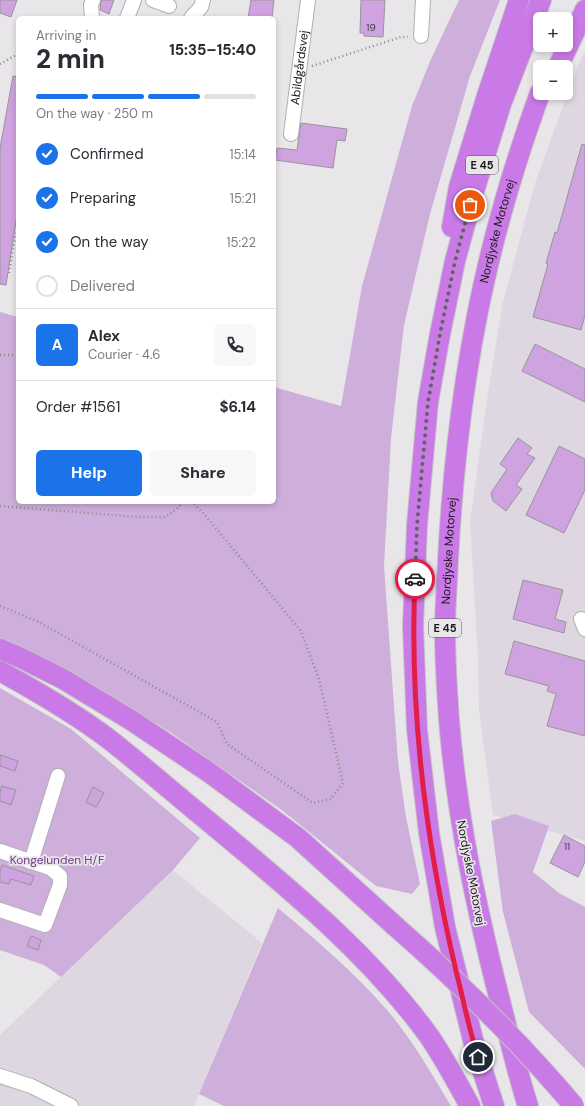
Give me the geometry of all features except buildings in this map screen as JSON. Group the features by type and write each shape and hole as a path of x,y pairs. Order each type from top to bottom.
{"highway":[{"path":"440,334 447,260 459,187 519,0"},
{"name":"E 45","path":"494,1106 474,1044 445,927 429,833 417,730 413,626 417,525 428,402 455,261 478,177 501,104 541,0"},
{"path":"572,12 577,0"},
{"path":"561,60 585,10"},
{"name":"Nordjyske Motorvej","path":"528,1106 482,931 463,840 449,719 445,632 450,517 460,424 473,337 488,262 501,213 520,148 537,100"},
{"path":"520,148 543,100"},
{"path":"0,649 20,657 63,679 131,720 210,773 298,838 442,968 488,1012 533,1059 574,1106"},
{"path":"0,671 56,703 109,740 266,869 340,936 376,972 429,1036 470,1106"}],"street":[{"path":"92,16 91,5 93,0"},
{"path":"128,16 134,0"},
{"path":"153,0 169,6"},
{"path":"193,16 201,7 203,0"},
{"name":"Abildgårdsvej","path":"291,134 308,0"},
{"path":"421,36 423,0"},
{"path":"31,862 58,776"},
{"path":"0,851 50,868 60,876 60,885 45,926 0,910"},
{"path":"0,1076 31,1086 71,1106"}],"path":[{"path":"300,67 312,66 401,37 421,36"},
{"path":"0,64 16,55"},
{"path":"9,273 16,232"},
{"path":"0,355 16,355"},
{"path":"0,506 138,517 165,517 180,504"},
{"path":"0,606 39,622 216,722 228,744 313,804 331,799 343,783 319,679 301,631 205,515 194,504"}],"shaded area":[{"path":"585,51 585,841 493,815 479,710 478,659 470,521 502,306 535,183 565,100 573,100 573,79"},
{"path":"173,870 262,943 194,1106 0,1106 0,1035"}],"green space":[{"path":"459,0 500,0 470,76 430,214 404,325 391,438 384,566 398,762 406,817 420,884 412,894 376,886 283,811 170,732 75,674 0,638 0,312 16,316 16,504 276,504 276,388 341,406 362,286 412,106 431,59"},
{"name":"Kongelunden H/F","path":"0,688 71,729 200,838 173,870 61,977 44,965 0,950"},
{"path":"515,814 549,826 533,872 559,893 585,907 585,1069 529,1012 503,912 491,821"},
{"path":"278,908 348,969 387,1010 413,1044 451,1106 224,1106 199,1094"}],"way so far":[{"path":"415,579 417,525 428,402 455,261 470,205"}],"route":[{"path":"415,579 413,626 417,730 429,833 445,927 478,1057"}]}
